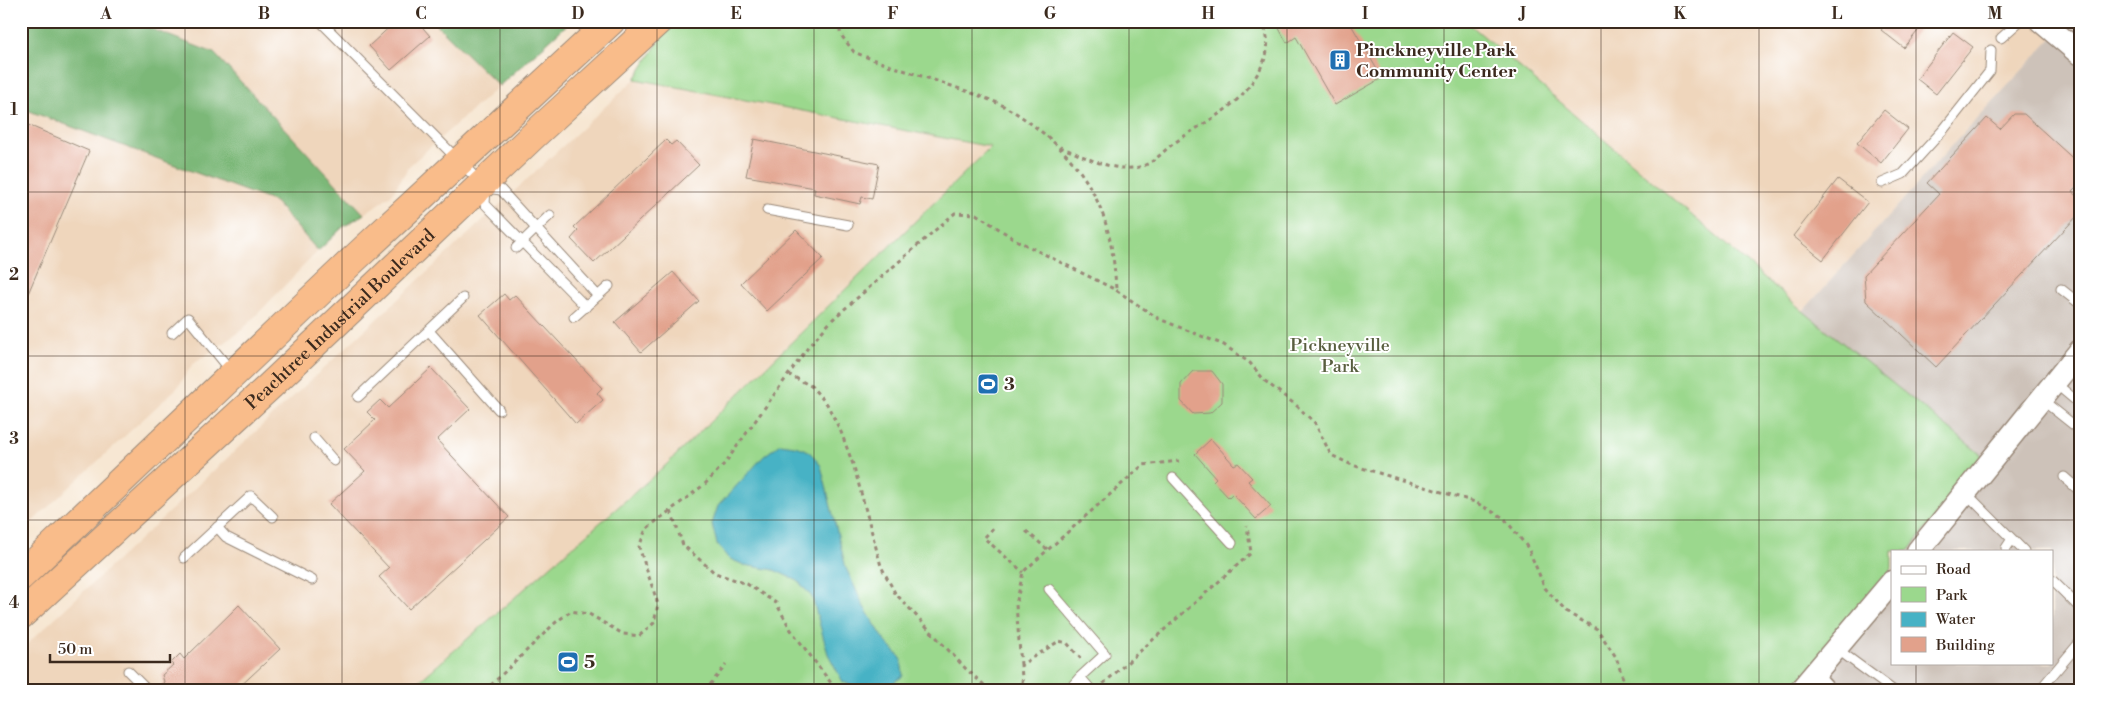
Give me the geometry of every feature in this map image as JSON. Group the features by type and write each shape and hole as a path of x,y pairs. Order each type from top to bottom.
{"highway":[{"name":"Peachtree Industrial Boulevard","path":"21,576 354,259 611,21"},
{"name":"Peachtree Industrial Boulevard","path":"21,615 271,385 658,21"}],"street":[{"path":"2041,21 2080,54"},
{"path":"1919,550 2080,351"},
{"path":"1800,691 1891,583"}],"lane":[{"path":"320,21 484,186 501,190 598,296"},
{"path":"2001,38 2020,21"},
{"path":"1882,183 1903,174 1944,129 1990,71 1992,50"},
{"path":"484,186 486,204 520,244 586,306"},
{"path":"767,210 848,225"},
{"path":"520,244 550,215"},
{"path":"574,317 609,286"},
{"path":"2061,289 2080,304"},
{"path":"358,397 463,298"},
{"path":"172,334 188,318 234,375"},
{"path":"429,330 499,410"},
{"path":"2047,391 2080,404"},
{"path":"2047,391 2080,430"},
{"path":"314,438 334,460"},
{"path":"2064,477 2080,491"},
{"path":"1173,478 1232,543"},
{"path":"1965,492 2023,550"},
{"path":"184,558 251,496 273,518"},
{"path":"217,527 226,537 312,580"},
{"path":"2006,548 2012,539"},
{"path":"2054,582 2080,608"},
{"path":"1049,589 1105,654 1068,691"},
{"path":"2038,691 2080,642"},
{"path":"1837,649 1894,691"},
{"path":"128,671 148,691"},
{"path":"1816,672 1834,691"},
{"path":"1080,677 1092,691"}],"path":[{"path":"838,21 841,35 854,52 997,102 1027,120 1059,147 1088,181 1099,203 1114,260 1116,290"},
{"path":"1059,147 1114,168 1134,168 1154,162 1173,144 1226,110 1250,88 1266,59 1269,42 1261,21"},
{"path":"485,691 555,623 571,611 589,614 623,634 639,636 654,623 658,604 640,547 646,529 705,484 725,462 809,346 833,319 955,213 976,214 1016,240 1116,290 1159,319 1224,345 1250,363 1265,382 1297,406 1315,423 1331,455 1352,464 1475,502 1504,518 1528,548 1545,588 1566,612 1597,629 1616,657 1627,691"},
{"path":"788,374 811,386 827,404 841,432 854,467 881,566 895,593 966,669 991,691"},
{"path":"1023,691 1016,605 1023,572 1144,465 1179,461"},
{"path":"671,511 683,545 715,573 747,584 776,604 791,630 837,691"},
{"path":"1103,684 1251,552 1247,526"},
{"path":"993,528 984,538 1023,572"},
{"path":"1026,531 1047,549"},
{"path":"1022,665 1058,641 1066,644 1086,664"},
{"path":"705,691 726,665"}],"shaded area":[{"path":"131,21 433,21 499,86 410,165 391,195 364,214 214,53"},
{"path":"1466,21 2068,21 1957,140 1803,311"},
{"path":"2068,21 2080,21 2080,691 1791,691 1843,633 1891,570 1891,664 2054,664 2054,550 1909,550 1984,457 1803,311 1957,140"},
{"path":"635,79 869,125 991,146 666,465 408,691 21,691 21,649"},
{"path":"21,108 275,202 318,251 243,329 192,365 178,387 21,532"}],"green space":[{"path":"21,21 131,21 214,53 364,214 343,227 318,251 275,202 21,108"},
{"path":"433,21 571,21 499,86"},
{"name":"Pickneyville Park","path":"672,21 1466,21 1803,311 1984,457 1909,550 1891,550 1891,570 1843,633 1791,691 408,691 666,465 991,147 635,79"}],"water":[{"path":"780,444 808,451 821,466 846,568 864,607 886,642 901,658 903,676 895,682 881,688 867,689 843,682 828,654 812,597 798,581 774,570 744,565 728,558 717,544 712,524 718,506 764,456"}],"building":[{"path":"396,21 417,21 430,36 391,70 369,46"},
{"name":"Pinckneyville Park Community Center","path":"1275,21 1349,21 1382,78 1335,105 1296,37 1287,43"},
{"path":"1888,21 1926,21 1904,48 1881,30"},
{"path":"1953,32 1973,47 1936,94 1917,79"},
{"path":"1884,110 1908,129 1881,163 1857,143"},
{"path":"2014,114 2024,114 2080,165 2080,184 2072,192 2080,199 2080,213 1936,367 1866,301 1864,275 1939,194 1927,183 1987,118 2000,129"},
{"path":"21,122 89,151 21,310"},
{"path":"754,139 879,164 872,199 862,197 860,204 814,194 815,188 746,176"},
{"path":"666,140 671,145 676,141 699,165 594,263 571,239 578,231 574,227"},
{"path":"1838,179 1868,202 1823,260 1793,236"},
{"path":"796,230 823,258 767,311 741,283"},
{"path":"673,272 699,301 641,352 615,322"},
{"path":"504,294 509,300 515,295 602,388 597,393 603,400 576,424 480,315"},
{"path":"431,368 470,409 437,440 509,517 409,609 379,577 389,568 329,504 365,471 344,449 375,420 367,412 380,400 388,408"},
{"path":"1193,371 1212,371 1222,384 1222,402 1210,413 1193,414 1181,401 1181,384"},
{"path":"1211,439 1234,465 1238,463 1252,478 1248,481 1271,506 1256,519 1233,494 1229,498 1213,481 1216,478 1195,454"},
{"path":"239,605 280,649 235,691 155,691 164,682 162,675 173,665 171,663 180,654 184,659"}],"place":[{"name":"Pinckneyville Park Community Center","path":"1340,60"},
{"name":"3","path":"988,384"},
{"name":"5","path":"568,662"}]}
